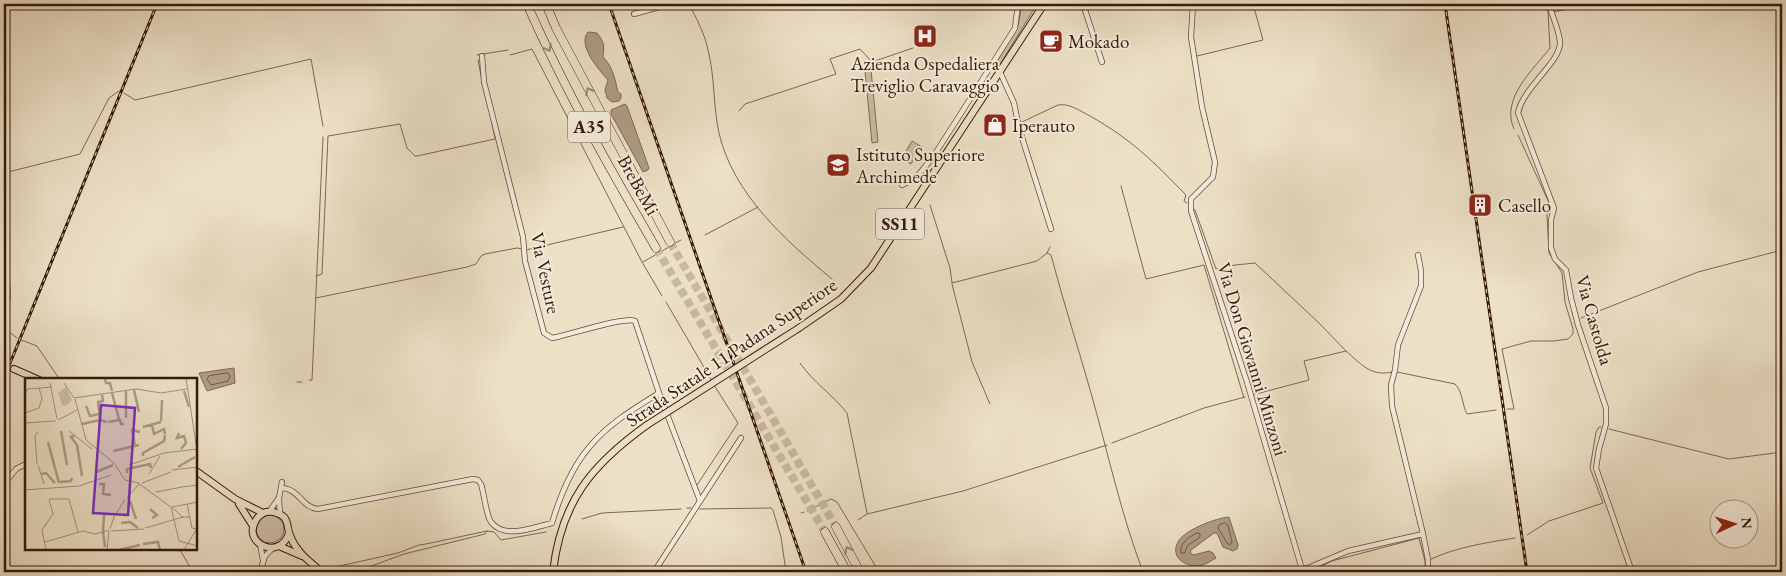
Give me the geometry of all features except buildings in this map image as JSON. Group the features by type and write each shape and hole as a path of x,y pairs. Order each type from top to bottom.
{"highway":[{"name":"BreBeMi","path":"528,4 541,34 583,116 656,248"},
{"name":"BreBeMi","path":"546,4 556,28 670,242"},
{"path":"836,527 860,572"},
{"path":"825,532 847,572"}],"main road":[{"name":"Strada Statale 11 Padana Superiore","path":"552,572 556,547 574,498 605,458 647,425 838,302 856,285 884,250 941,162 1000,79 1000,72 1043,5"},
{"path":"14,369 34,378"},
{"path":"198,472 235,499 266,513 280,514 288,524 289,533 305,558 322,572"},
{"path":"235,499 247,514 253,526 254,536 260,544 266,547 276,547 305,558"},
{"path":"253,526 258,517 266,513"},
{"path":"276,547 286,539 289,533"}],"street":[{"path":"634,14 670,4"},
{"path":"902,185 916,178 958,118 1015,28 1018,4"},
{"path":"1082,4 1102,62"},
{"name":"Via Don Giovanni Minzoni","path":"1193,4 1191,37 1202,107 1215,162 1213,177 1191,199 1191,211 1244,373 1301,566 1304,569 1308,568 1348,551 1423,534"},
{"name":"Via Castolda","path":"1549,4 1560,48 1554,59 1527,92 1519,106 1518,113 1554,208 1551,248 1555,259 1566,270 1570,298 1606,408 1606,424 1596,468 1632,572"},
{"name":"Via Vesture","path":"482,56 484,82 523,237 524,262 544,332 552,338 619,321 635,320 659,393 699,502"},
{"path":"1000,79 1014,103 1019,128 1051,229"},
{"path":"1418,254 1421,286 1401,334 1391,395 1423,534 1428,572"},
{"path":"281,488 294,491 308,505 316,509 473,479 478,480 481,484 491,522 498,528 505,531 515,531 552,523 569,479 591,445 617,421 659,393"},
{"path":"654,572 741,438"},
{"path":"4,484 16,469 25,464"},
{"path":"280,514 279,498 282,482"},
{"path":"266,513 279,498"},
{"path":"260,544 263,554 260,572"},
{"path":"263,561 276,547"}],"shaded area":[{"path":"1022,4 1037,4 999,66 996,63 1018,26"},
{"path":"871,70 878,142 872,143 865,71"},
{"path":"912,141 922,147 911,164 902,158"},
{"path":"270,515 280,519 284,529 280,539 270,543 260,539 256,529 260,519"}],"water":[{"path":"588,32 597,33 603,42 603,57 611,69 618,92 621,94 619,101 612,102 607,98 605,90 608,80 590,57 585,44 585,37"},
{"path":"625,104 649,168 643,172 611,114 611,110"},
{"path":"234,368 235,383 207,391 199,373"},
{"path":"1229,517 1238,545 1237,549 1233,551 1223,547 1217,533 1214,533 1191,550 1190,553 1194,555 1209,551 1216,558 1206,564 1197,566 1181,561 1176,553 1176,548 1181,538 1193,529 1209,522"}],"waterway":[{"path":"689,4 707,44 719,133 726,155 736,176 764,215 797,249 832,279"},
{"path":"1197,56 1263,40 1253,4"},
{"path":"1514,129 1511,107 1515,96 1527,75 1550,48 1546,4"},
{"path":"1553,12 1596,4"},
{"path":"739,111 745,104 836,74 830,59 860,49 872,62 913,48"},
{"path":"510,55 532,49 642,262 662,296"},
{"path":"477,55 508,50"},
{"path":"124,93 135,100 311,59 323,126"},
{"path":"478,60 482,81"},
{"path":"4,173 80,154 109,98 119,91"},
{"path":"1022,122 1058,105 1067,105 1075,108 1118,133 1141,152 1186,195 1184,201 1187,203"},
{"path":"316,276 322,274 328,136 400,124 407,148 417,156 495,139 491,117"},
{"path":"1507,409 1514,409 1502,349 1531,341 1568,339 1573,334 1565,302 1562,273 1549,253 1547,215 1550,205 1518,135"},
{"path":"309,380 312,380 323,137"},
{"path":"1121,186 1146,279 1204,265 1244,398"},
{"path":"930,205 950,268 952,283 1037,261 1047,253 1050,247"},
{"path":"705,235 758,207"},
{"path":"1193,208 1216,269 1255,263 1346,351"},
{"path":"526,250 623,227"},
{"name":"BreBeMi","path":"643,262 681,240"},
{"path":"316,298 467,267 476,264 481,256 485,254 517,248 523,249"},
{"path":"1581,318 1698,272 1782,250"},
{"path":"1047,253 1051,255 1121,506 1143,572"},
{"path":"4,269 10,287 10,300 4,328"},
{"path":"952,284 972,362 990,404"},
{"path":"666,302 712,381"},
{"path":"4,328 17,338"},
{"path":"21,340 37,346 60,378"},
{"path":"1252,395 1309,380 1304,361 1346,351 1372,371 1378,373 1392,372"},
{"path":"800,363 847,413 867,513"},
{"path":"1397,372 1455,384 1460,391 1467,414 1496,410"},
{"path":"297,382 302,382"},
{"path":"697,485 738,423 714,385"},
{"path":"1112,443 1204,408 1245,397"},
{"path":"1527,535 1549,521 1603,503 1590,468 1596,432 1601,427"},
{"path":"1609,429 1729,459 1782,452"},
{"path":"858,520 867,514 963,491 1107,445"},
{"path":"807,511 831,499 837,502 879,572"},
{"path":"700,509 771,508 781,537 786,572"},
{"path":"582,519 602,513 681,509"},
{"path":"326,569 398,553 419,545 487,531"},
{"path":"342,572 366,568 404,554 485,534 487,531 494,532 501,540 546,532"},
{"path":"1309,572 1332,561 1419,538 1425,561 1425,572"},
{"path":"1429,560 1460,549 1515,538"},
{"path":"181,551 193,572"}],"tunnel":[{"path":"670,242 836,527"},
{"path":"656,248 825,532"},
{"path":"4,365 14,369"}],"railway":[{"path":"4,378 157,4"},
{"path":"609,4 806,572"},
{"path":"1445,4 1527,572"}],"place":[{"name":"Azienda Ospedaliera Treviglio Caravaggio","path":"925,36"},
{"name":"Mokado","path":"1051,41"},
{"name":"Iperauto","path":"995,125"},
{"name":"Istituto Superiore Archimede","path":"838,165"},
{"name":"Casello","path":"1480,205"}]}
